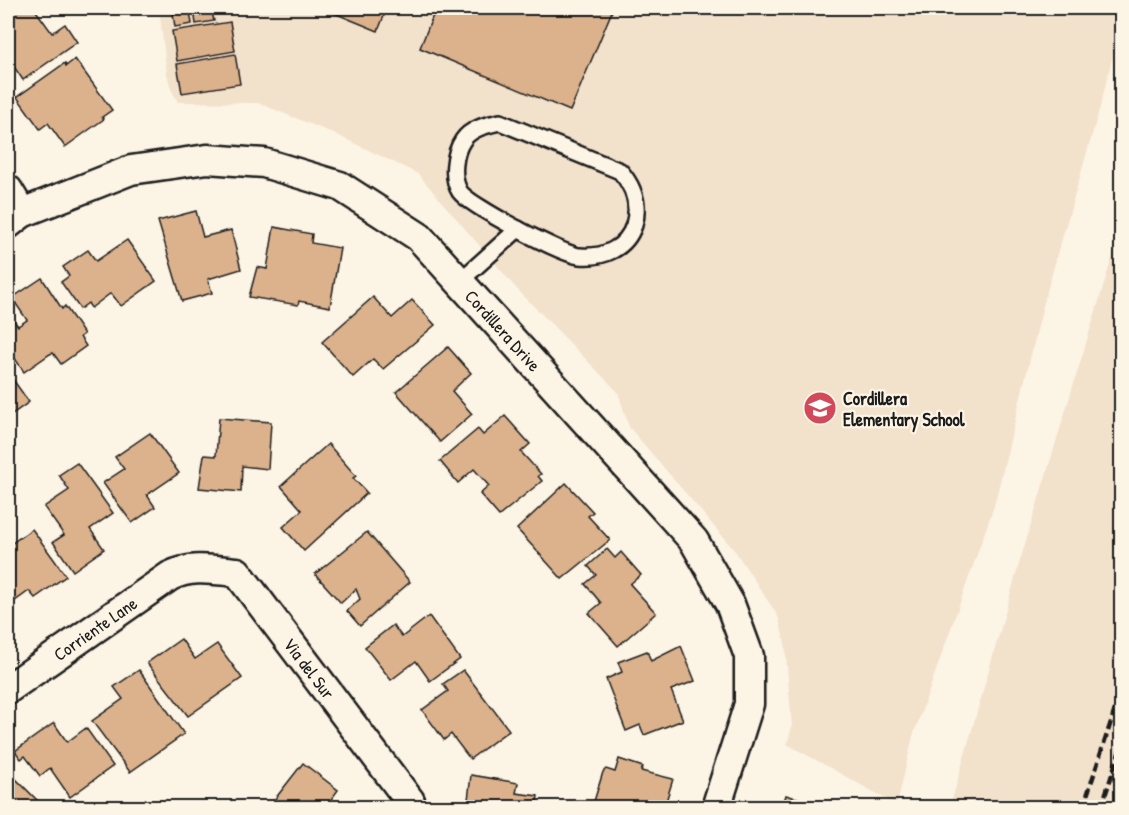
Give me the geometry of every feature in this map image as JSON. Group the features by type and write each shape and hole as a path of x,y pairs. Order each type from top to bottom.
{"street":[{"name":"Cordillera Drive","path":"12,209 131,170 207,159 264,162 340,186 419,237 694,541 730,604 749,656 749,704 716,807"},
{"name":"Corriente Lane","path":"8,689 158,585 184,570"},
{"name":"Via del Sur","path":"184,570 237,572 410,801 409,807"}],"lane":[{"path":"500,123 620,171 634,186 637,214 631,235 610,254 578,257 518,229 478,208 460,192 453,172 456,161 463,140 480,127 500,123"},
{"path":"459,282 518,229"}],"shaded area":[{"name":"Cordillera Elementary School","path":"159,8 1121,8 1120,27 1100,107 1045,298 994,506 913,736 897,805 787,744 792,727 785,643 778,616 735,551 629,427 618,392 516,288 418,174 335,134 258,103 178,102 167,74"},
{"path":"1121,228 1121,807 950,807 1019,564"}],"building":[{"path":"8,8 34,8 52,33 65,24 77,42 23,80 8,58"},
{"path":"168,8 195,8 169,12"},
{"path":"211,8 214,21 196,24 194,10"},
{"path":"322,8 387,8 378,31"},
{"path":"436,8 604,8 612,11 570,111 420,48"},
{"path":"190,12 192,24 175,27 173,14"},
{"path":"230,22 235,51 177,61 172,31"},
{"path":"235,54 240,84 182,93 177,64"},
{"path":"75,59 112,110 102,117 104,119 65,147 48,123 40,129 17,97 65,63 66,66"},
{"path":"196,211 203,237 231,230 241,269 208,279 212,293 182,301 158,221"},
{"path":"274,227 312,234 311,243 340,248 330,307 299,301 298,305 249,297 257,267 267,269"},
{"path":"127,240 156,281 121,306 111,293 91,308 88,303 80,309 61,282 69,276 63,267 88,250 96,261"},
{"path":"42,278 62,309 65,306 84,334 80,337 86,346 61,364 53,353 24,372 8,348 8,313 18,326 27,320 12,298"},
{"path":"373,297 392,318 412,300 435,325 383,369 373,359 353,377 322,342"},
{"path":"448,347 471,373 452,391 472,414 440,442 396,392"},
{"path":"8,375 29,402 8,417"},
{"path":"505,416 530,444 521,452 541,474 538,476 542,481 499,516 480,494 489,486 474,469 458,483 440,461 478,429 483,435"},
{"path":"219,418 271,422 268,469 242,466 241,492 199,488 204,455 216,456"},
{"path":"150,433 179,473 147,495 155,507 132,523 103,483 124,469 115,457"},
{"path":"328,444 356,476 353,478 367,493 304,551 283,527 302,510 281,486"},
{"path":"77,463 113,513 90,529 104,549 73,571 53,542 64,535 44,507 69,490 59,475"},
{"path":"566,483 593,512 588,516 610,540 562,579 517,529"},
{"path":"32,529 66,576 35,598 29,591 8,606 8,546"},
{"path":"367,532 410,582 360,626 347,611 360,599 356,589 341,603 315,574"},
{"path":"607,549 615,558 621,552 641,575 630,584 656,613 618,646 589,613 601,603 585,584 596,575 588,566"},
{"path":"429,616 460,659 430,681 416,661 391,680 365,647 393,625 402,637"},
{"path":"181,639 195,659 217,644 242,678 188,716 147,663"},
{"path":"681,646 695,681 671,690 683,720 644,735 640,725 626,731 606,679 622,672 618,662 647,651 651,661"},
{"path":"139,670 184,734 130,772 92,721 123,699 114,687"},
{"path":"463,670 509,730 470,759 451,734 444,740 422,710 448,691 443,684"},
{"path":"54,723 67,742 86,728 113,766 70,797 50,768 40,776 25,756 21,759 15,751"},
{"path":"619,759 643,767 641,771 673,779 664,808 592,808 603,772 606,769 615,772"},
{"path":"303,763 338,790 325,808 275,808 271,804"},
{"path":"8,769 10,773 45,808 8,808"},
{"path":"471,775 518,783 516,793 538,796 536,808 467,808"},
{"path":"786,795 817,804 816,808 782,808"}],"railway":[{"path":"1083,808 1122,688"},
{"path":"1101,808 1122,744"}],"place":[{"name":"Cordillera Elementary School","path":"820,408"}]}
